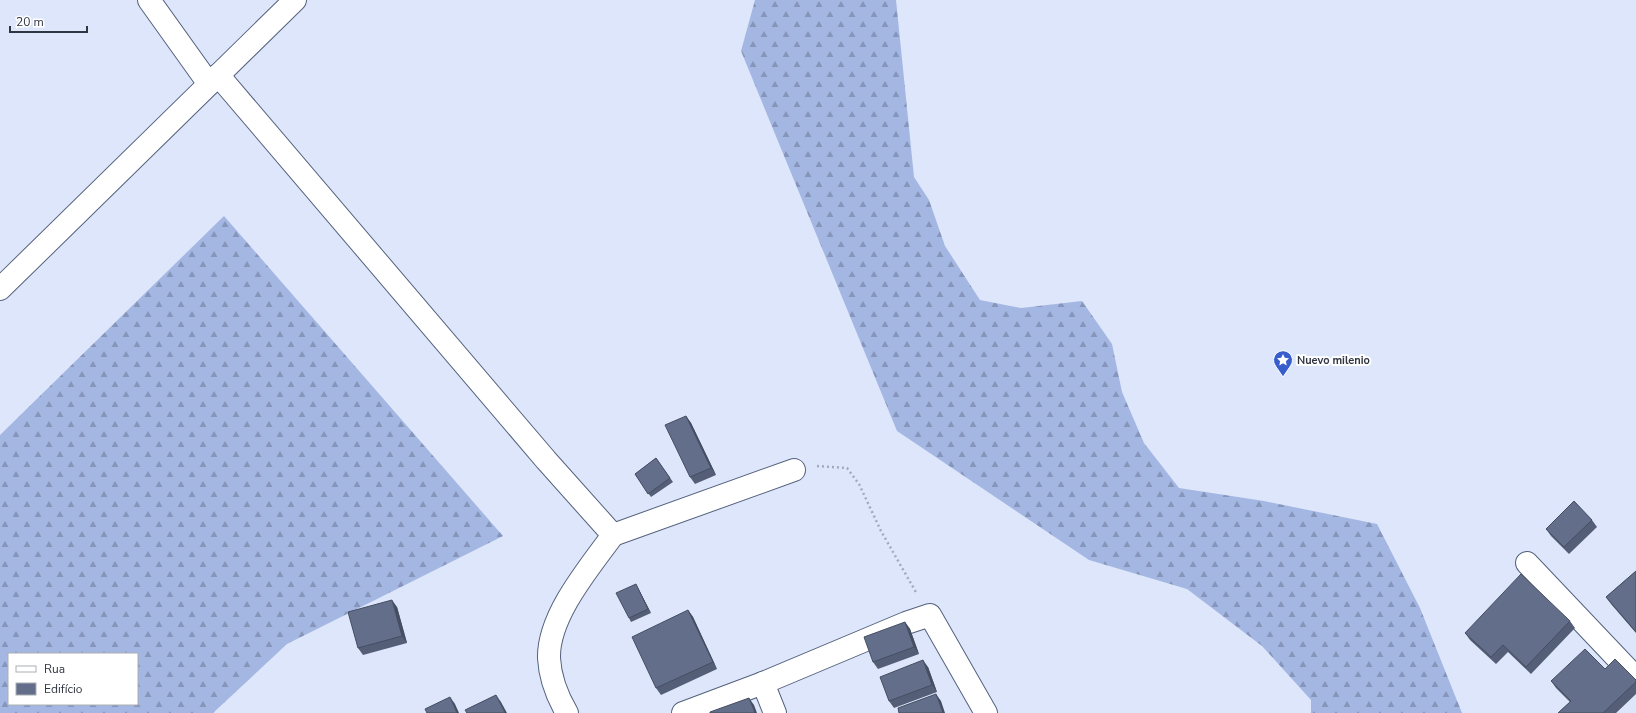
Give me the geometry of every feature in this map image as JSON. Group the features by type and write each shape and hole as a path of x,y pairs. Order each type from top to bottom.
{"street":[{"path":"149,0 213,80 613,535"},
{"path":"0,289 295,0"},
{"path":"567,713 554,687 550,669 549,656 552,638 568,599 580,579 613,535 794,470"},
{"path":"1527,563 1636,678"},
{"path":"683,713 763,683 906,623 930,615 986,713"},
{"path":"763,683 775,713"}],"path":[{"path":"794,470 823,465 847,468 859,484 881,531 930,615"}],"green space":[{"path":"755,0 896,0 914,177 929,200 945,246 980,300 1021,308 1082,301 1112,344 1122,392 1144,443 1179,488 1264,501 1377,524 1420,608 1462,713 1311,713 1311,700 1262,646 1187,589 1089,560 897,431 741,51"},
{"path":"224,216 503,536 287,644 213,713 0,713 0,435"}],"building":[{"path":"686,416 711,468 690,477 665,425"},
{"path":"656,458 670,478 648,494 635,474"},
{"path":"1574,501 1592,520 1564,547 1546,529"},
{"path":"1636,571 1636,632 1606,597"},
{"path":"1521,574 1570,621 1526,667 1503,645 1491,657 1465,633"},
{"path":"636,584 648,609 629,618 616,593"},
{"path":"392,600 402,636 358,648 348,612"},
{"path":"688,610 713,662 656,688 632,637"},
{"path":"905,622 914,647 873,662 864,637"},
{"path":"1585,649 1605,669 1615,659 1636,680 1636,682 1603,713 1558,713 1571,701 1551,681"},
{"path":"923,660 932,685 889,701 880,677"},
{"path":"936,694 943,713 899,713 898,708"},
{"path":"496,695 505,713 467,713 465,710"},
{"path":"450,697 457,713 427,713 425,709"},
{"path":"749,698 755,713 710,713 710,712"}],"place":[{"name":"Nuevo milenio","path":"1283,377"}]}
